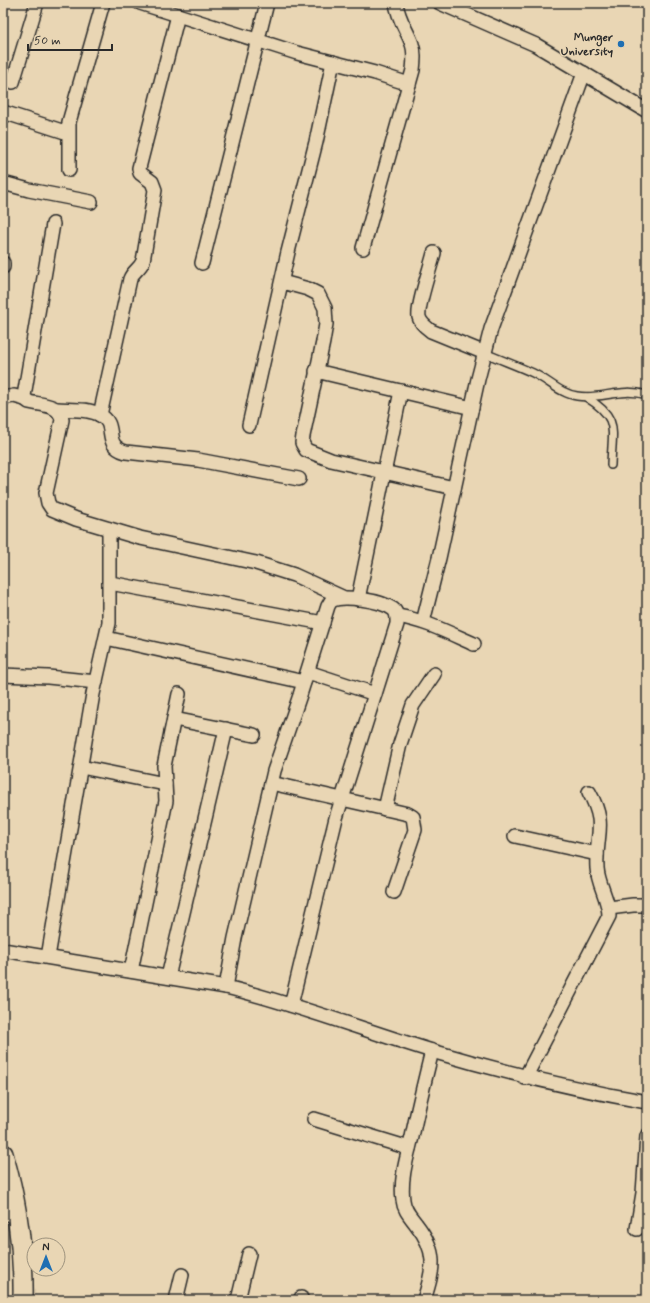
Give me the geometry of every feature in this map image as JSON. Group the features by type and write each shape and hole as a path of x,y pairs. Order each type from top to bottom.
{"street":[{"path":"13,82 37,3"},
{"path":"69,170 68,133 71,112 103,3"},
{"path":"202,263 267,3"},
{"path":"363,248 413,70 414,57 412,45 399,19 396,3"},
{"path":"440,3 536,45 647,110"},
{"path":"148,4 258,40 409,84"},
{"path":"100,415 130,279 132,274 138,270 143,261 155,190 152,182 140,173 139,168 178,15"},
{"path":"249,425 316,142 333,62"},
{"path":"423,622 485,353 523,240 584,73"},
{"path":"3,112 68,133"},
{"path":"3,183 29,190 91,202"},
{"path":"25,399 27,374 53,224"},
{"path":"434,253 420,307 419,318 424,326 431,331 485,353"},
{"path":"282,282 308,289 318,294 325,308 326,324 302,443 306,450 331,460 454,488"},
{"path":"316,371 472,408"},
{"path":"358,599 401,391"},
{"path":"3,398 14,396 57,409 92,412 100,415 108,422 113,444 118,450 230,465 299,479"},
{"path":"57,409 61,414 62,420 46,493 48,503 52,509 109,529 173,546 256,563 300,577 342,597 385,605 394,610 397,616 395,633 341,800 291,1005"},
{"path":"48,957 96,682 106,638 110,583 109,529"},
{"path":"110,583 323,623"},
{"path":"226,987 237,931 271,783 331,601 342,597"},
{"path":"397,616 423,622 474,644"},
{"path":"106,638 306,677 375,694"},
{"path":"385,809 396,759 411,711 421,692 434,674"},
{"path":"3,675 48,677 96,682"},
{"path":"131,971 166,801 164,766 179,694"},
{"path":"174,718 254,735"},
{"path":"168,976 226,729"},
{"path":"81,767 165,784"},
{"path":"271,783 408,814 413,817 415,830 394,892"},
{"path":"525,1078 606,922 609,908 599,879 597,854 601,824 595,802 589,792"},
{"path":"515,836 597,854"},
{"path":"609,908 647,905"},
{"path":"3,950 168,976 226,987 291,1005 432,1051 525,1078 647,1102"},
{"path":"424,1300 433,1267 433,1257 423,1232 407,1213 403,1201 402,1186 409,1148 432,1051"},
{"path":"314,1119 409,1148"},
{"path":"637,1229 643,1193 647,1136"},
{"path":"3,1154 11,1215 23,1251 23,1300"},
{"path":"238,1300 249,1254"},
{"path":"176,1300 182,1275"}],"lane":[{"path":"485,353 533,373 567,394 586,397 630,391 647,395"},
{"path":"586,397 601,406 608,414 611,422 611,465"}],"place":[{"name":"Munger University","path":"621,44"}]}
